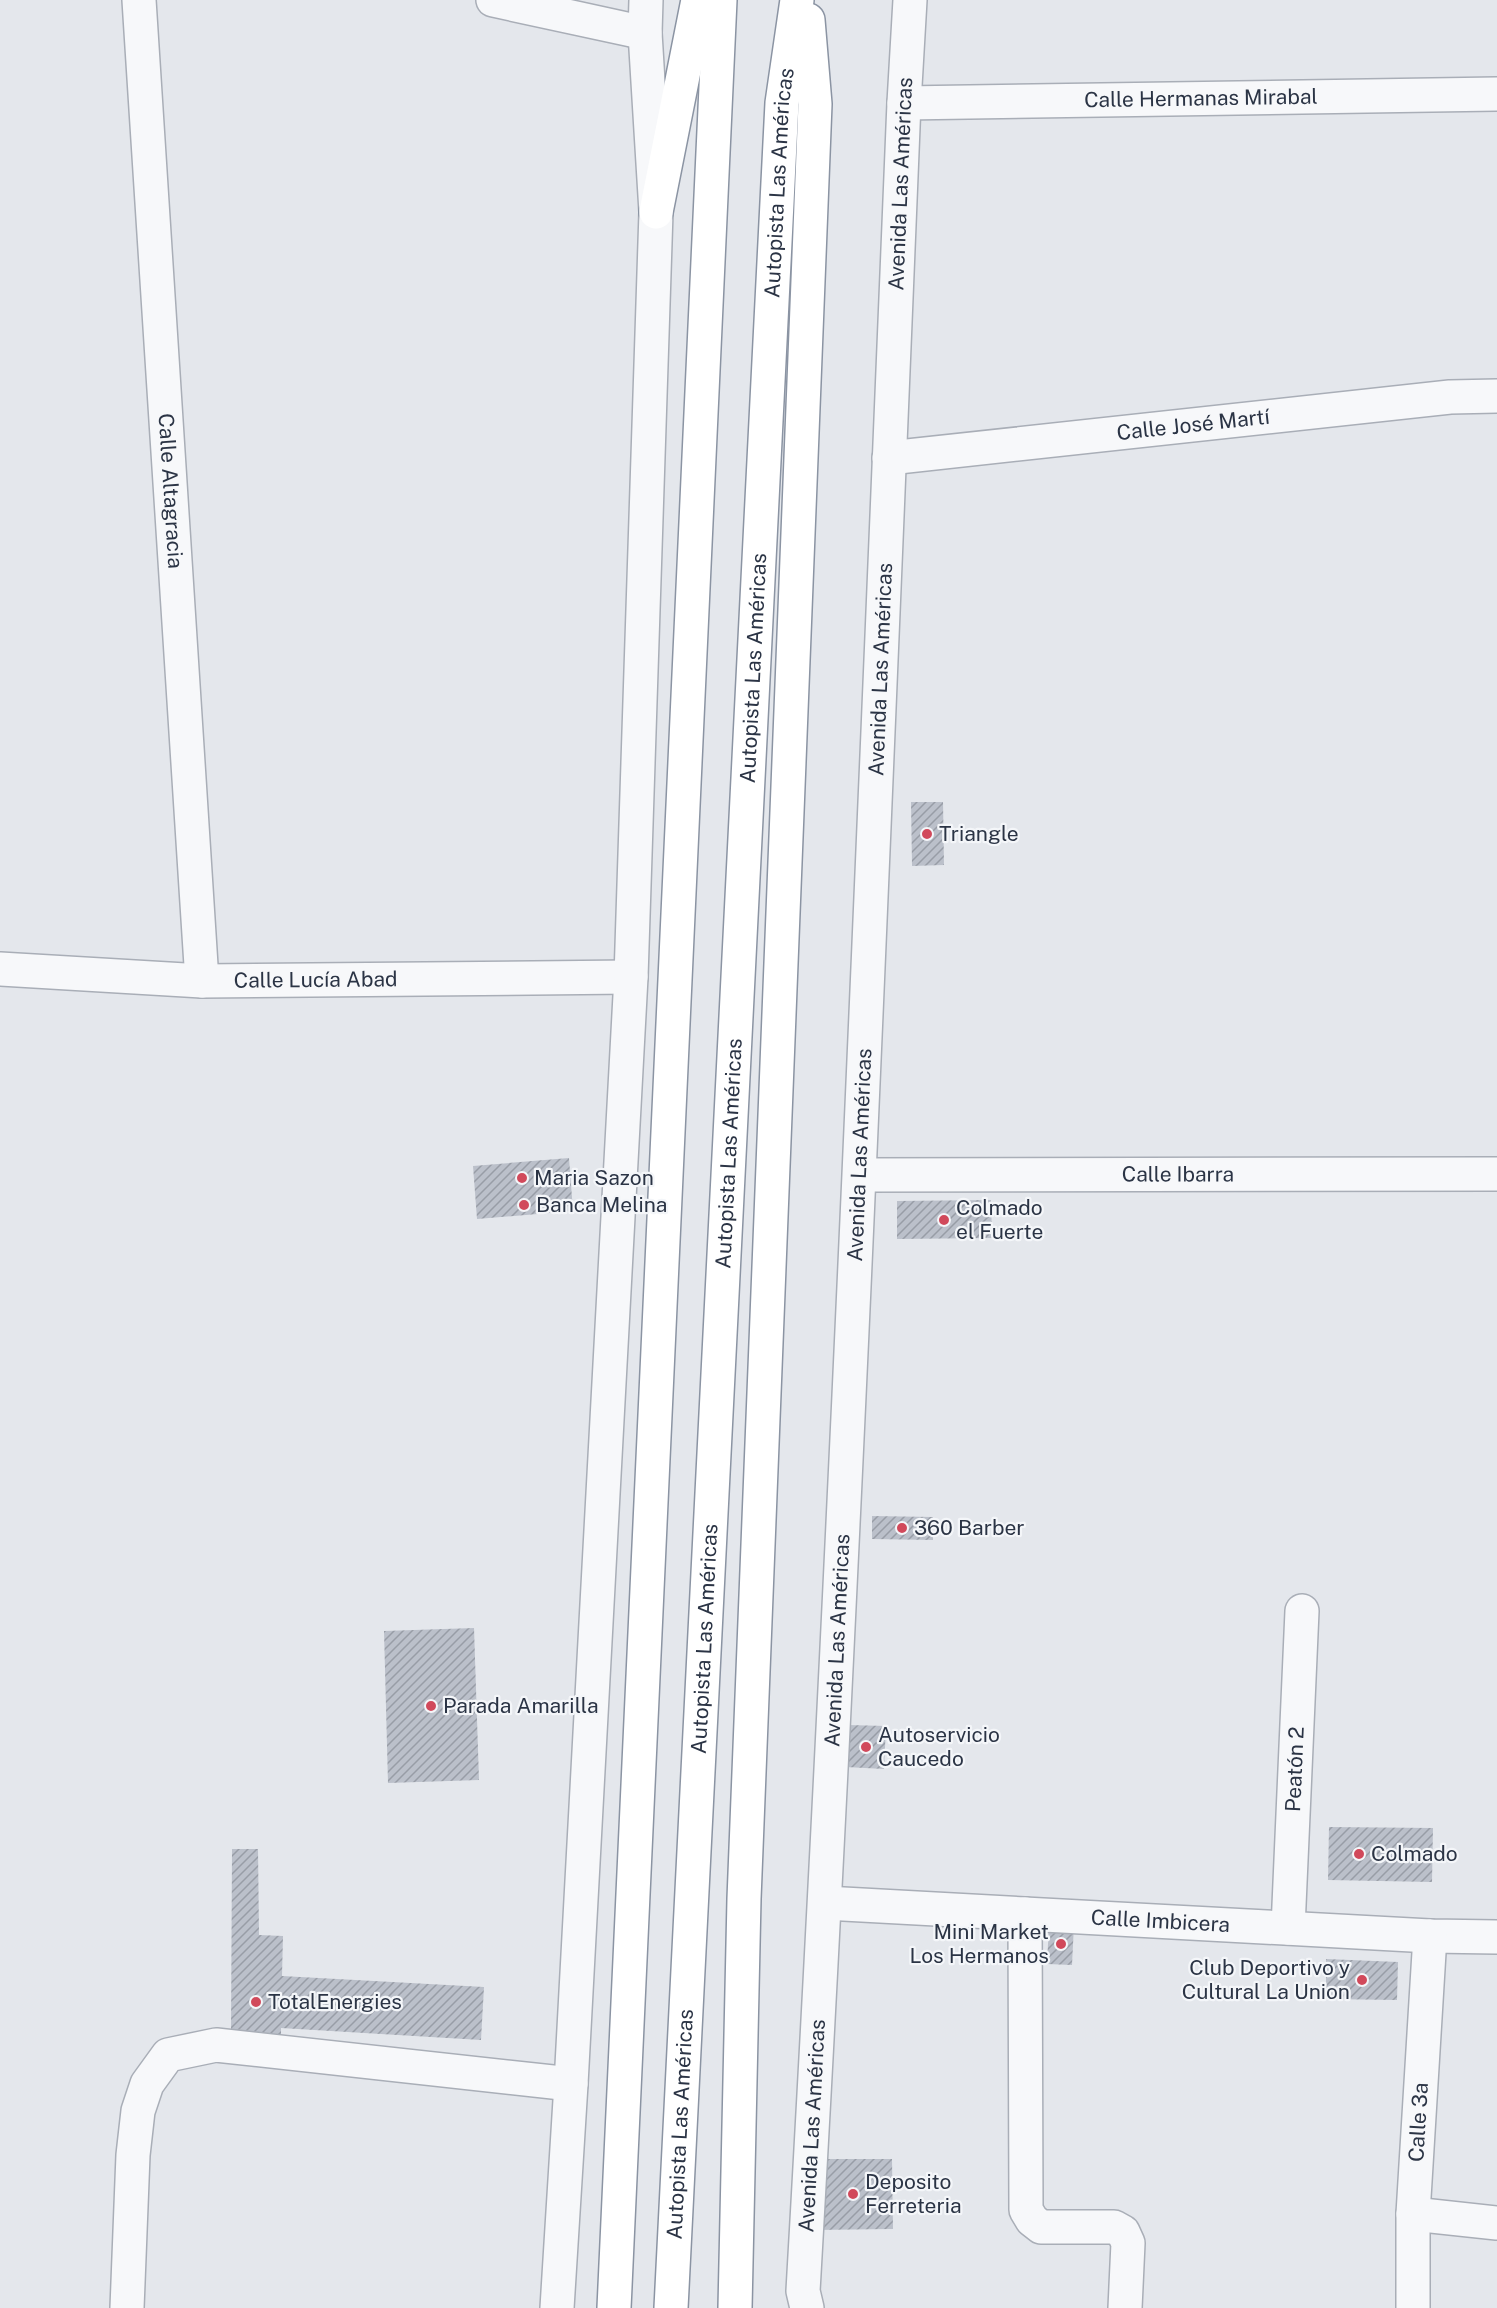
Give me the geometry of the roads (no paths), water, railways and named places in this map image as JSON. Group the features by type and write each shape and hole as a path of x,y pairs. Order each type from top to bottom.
{"highway":[{"path":"656,212 698,0"},
{"path":"614,2308 720,0"},
{"name":"Autopista Las Américas","path":"670,2308 782,103 797,0"},
{"path":"735,2308 744,1899 814,104 806,0"},
{"path":"736,2270 747,2308"}],"street":[{"name":"Calle Altagracia","path":"139,0 202,981"},
{"path":"493,0 645,33"},
{"path":"557,2308 631,977 656,212 645,33 646,0"},
{"name":"Avenida Las Américas","path":"807,2308 803,2291 825,1903 860,1175 910,0"},
{"name":"Calle Hermanas Mirabal","path":"904,103 1497,94"},
{"name":"Calle José Martí","path":"889,458 1450,397 1497,396"},
{"name":"Calle Lucía Abad","path":"0,969 202,981 631,977"},
{"name":"Calle Ibarra","path":"860,1175 1497,1174"},
{"name":"Peatón 2","path":"1288,1928 1302,1611"},
{"name":"Calle Imbicera","path":"825,1903 1430,1936 1497,1937"},
{"path":"1025,1914 1026,2210 1032,2220 1041,2227 1114,2227 1123,2232 1128,2243 1125,2308"},
{"name":"Calle 3a","path":"1413,2308 1413,2214 1430,1936"},
{"path":"128,2308 133,2155 138,2111 147,2084 168,2055 216,2044 571,2084"},
{"path":"1413,2214 1497,2223"}],"place":[{"name":"Triangle","path":"927,834"},
{"name":"Maria Sazon","path":"522,1178"},
{"name":"Banca Melina","path":"524,1205"},
{"name":"Colmado el Fuerte","path":"944,1220"},
{"name":"360 Barber","path":"902,1528"},
{"name":"Parada Amarilla","path":"431,1706"},
{"name":"Autoservicio Caucedo","path":"866,1747"},
{"name":"Colmado","path":"1359,1854"},
{"name":"Mini Market Los Hermanos","path":"1061,1944"},
{"name":"Club Deportivo y Cultural La Union","path":"1362,1980"},
{"name":"TotalEnergies","path":"256,2002"},
{"name":"Deposito Ferreteria","path":"853,2194"}]}
